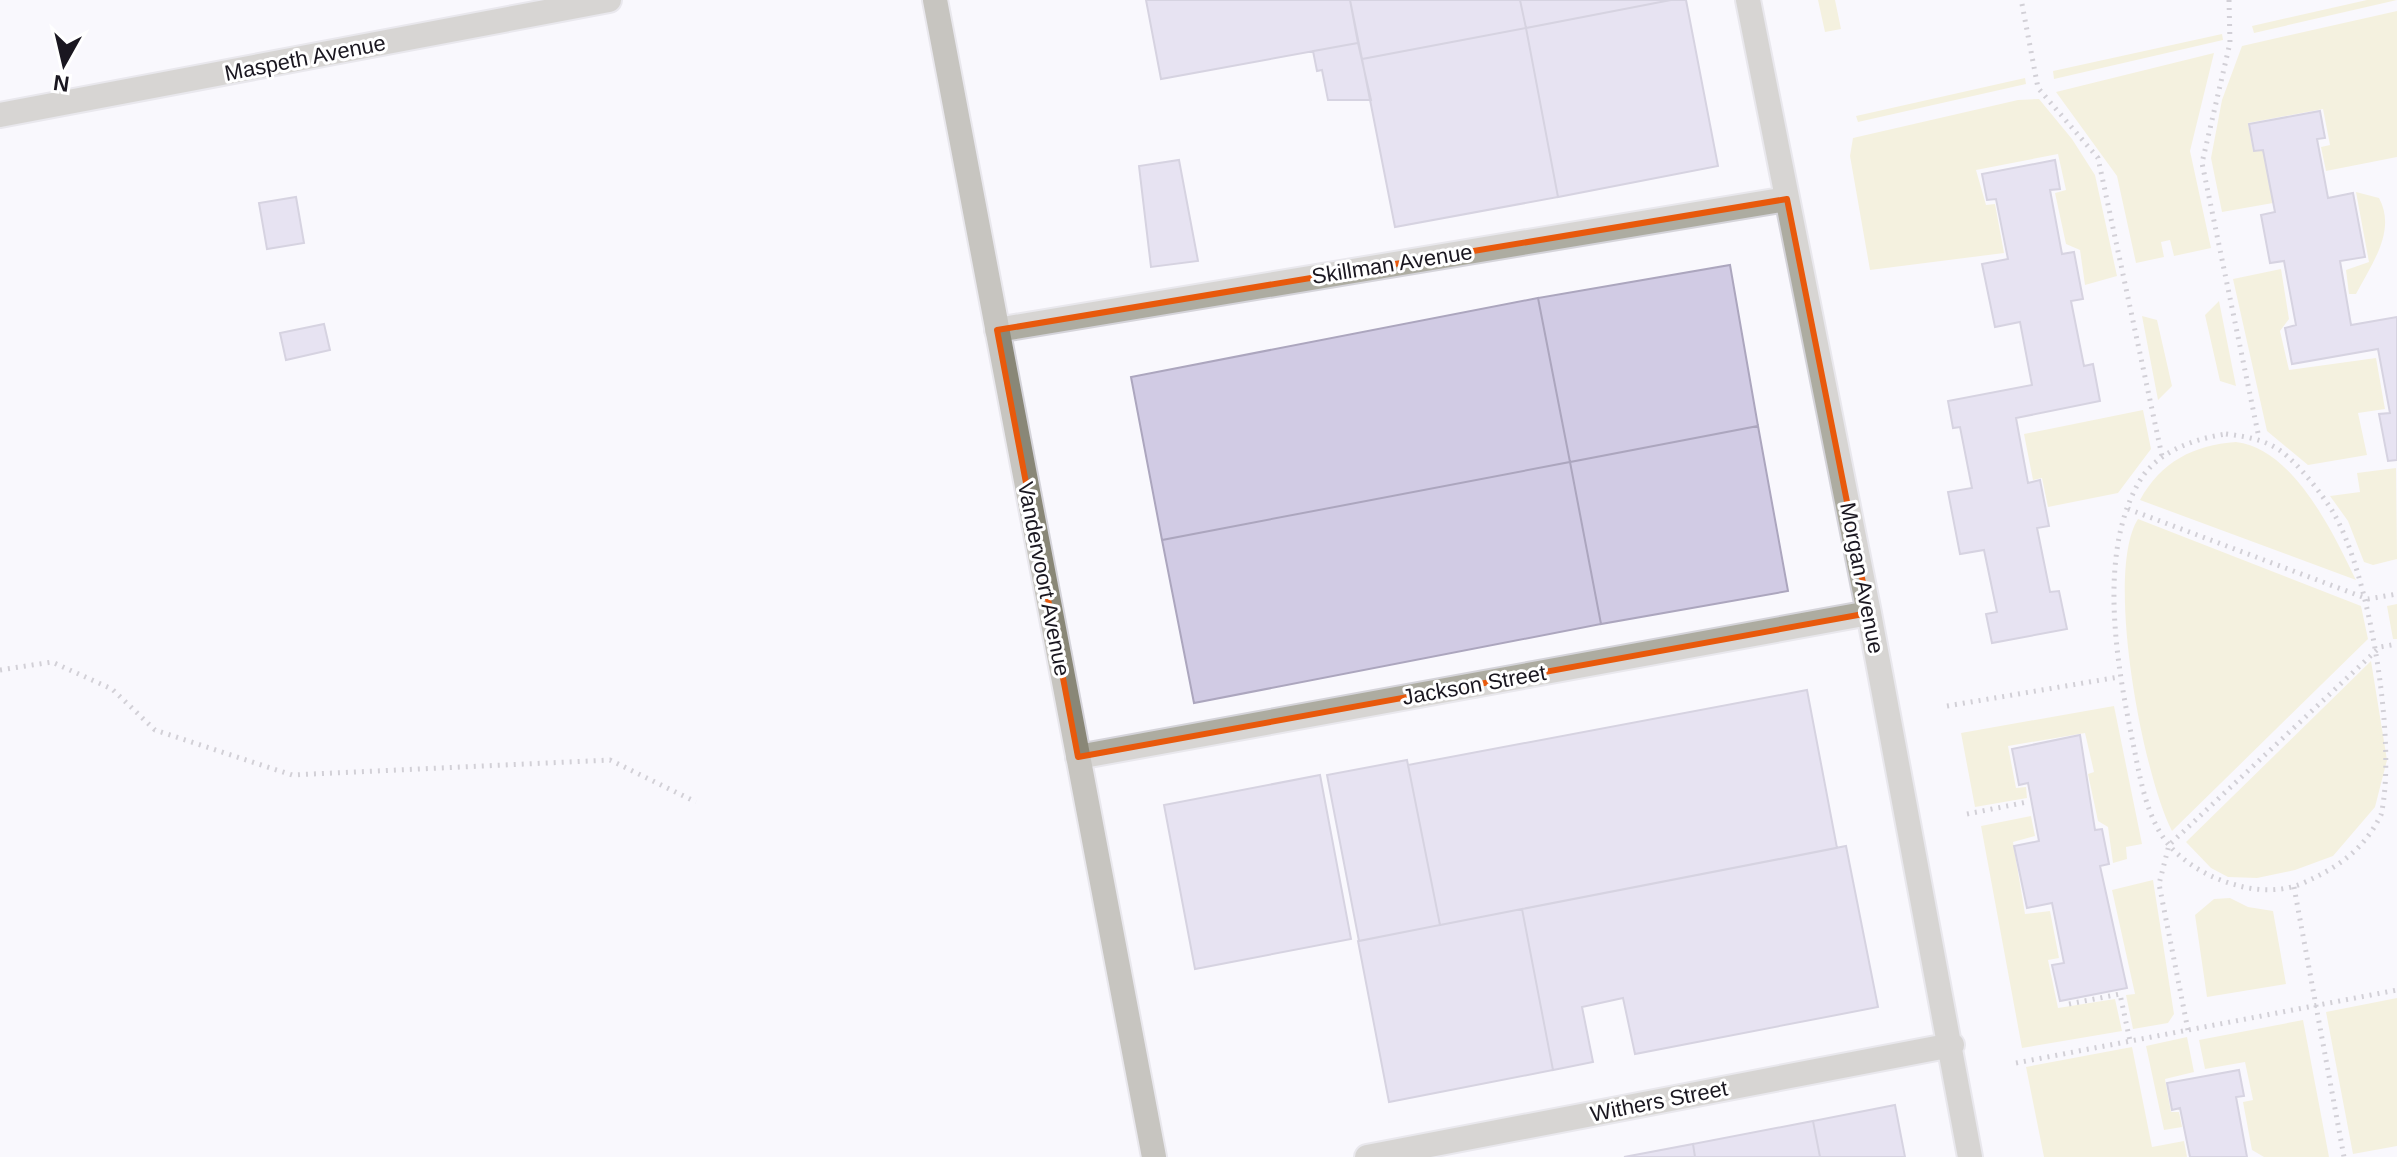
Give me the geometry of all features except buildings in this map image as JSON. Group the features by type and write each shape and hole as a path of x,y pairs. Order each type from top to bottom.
{"main road":[{"name":"Vandervoort Avenue","path":"935,0 1154,1157"}],"street":[{"name":"Maspeth Avenue","path":"0,115 609,0"},
{"name":"Morgan Avenue","path":"1748,0 1952,1045 1970,1157"},
{"name":"Skillman Avenue","path":"997,330 1787,199"},
{"name":"Jackson Street","path":"1078,757 1869,613"},
{"name":"Withers Street","path":"1367,1157 1952,1045"}],"path":[{"path":"2229,0 2230,43 2202,163 2259,438"},
{"path":"2022,4 2038,88 2098,158 2162,456"},
{"path":"2393,733 2380,647 2368,599 2333,513 2286,455 2259,438 2226,434 2201,437 2162,456 2139,481 2128,509 2116,561 2114,601 2119,677 2142,786 2154,821 2169,845 2194,867 2226,883 2257,891 2294,887 2333,870 2365,843 2382,812 2394,763"},
{"path":"2128,509 2368,599 2397,594"},
{"path":"2188,1030 2159,884 2169,845 2380,647 2397,644"},
{"path":"0,670 52,662 112,689 155,730 292,775 610,760 696,802"},
{"path":"1947,706 2119,677"},
{"path":"1967,814 2027,802"},
{"path":"2294,887 2344,1157"},
{"path":"2016,1063 2397,990"},
{"path":"2069,1004 2120,994 2130,1041"}],"highlighted area":[{"path":"1787,199 1869,613 1078,757 997,330"}],"shaded area":[{"path":"1818,0 1835,0 1841,29 1825,32"},
{"path":"2367,0 2397,0 2254,33 2252,26"},
{"path":"2397,11 2397,157 2326,171 2321,147 2330,145 2323,109 2248,123 2253,151 2263,150 2273,203 2222,212 2211,158 2222,100 2242,46"},
{"path":"2222,34 2223,40 2054,79 2053,71"},
{"path":"2214,53 2190,151 2211,248 2174,256 2170,240 2161,242 2164,257 2136,263 2117,176 2056,92"},
{"path":"2025,78 2026,84 1858,122 1856,116"},
{"path":"2039,99 2072,139 2095,175 2117,276 2085,285 2080,250 2066,244 2055,193 2066,190 2058,154 1976,170 1986,205 1995,204 2004,253 1870,270 1850,156 1853,138 2018,100"},
{"path":"2356,192 2379,198 2385,223 2375,260 2356,294 2349,294 2346,270 2369,262"},
{"path":"2281,269 2289,319 2280,331 2289,370 2376,358 2385,409 2358,413 2367,455 2308,465 2267,431 2233,279"},
{"path":"2219,301 2236,386 2220,381 2205,315"},
{"path":"2142,316 2157,320 2172,386 2158,400"},
{"path":"2143,410 2151,449 2118,493 2048,507 2042,478 2033,480 2024,434"},
{"path":"2236,442 2257,448 2293,476 2323,518 2356,580 2140,500 2158,475 2180,458 2206,447"},
{"path":"2396,468 2397,559 2373,565 2364,562 2348,521 2330,496 2360,492 2357,473"},
{"path":"2138,519 2361,606 2368,639 2172,831 2150,766 2131,674 2125,583 2129,546"},
{"path":"2397,604 2397,639 2393,639 2387,606"},
{"path":"2371,661 2387,760 2375,807 2333,856 2295,870 2257,878 2228,877 2211,868 2186,842"},
{"path":"2114,706 2142,844 2126,847 2127,859 2113,863 2108,827 2098,821 2088,774 2094,772 2085,733 2008,746 2016,788 2026,787 2027,798 1975,807 1961,733"},
{"path":"2031,816 2035,836 2013,842 2025,914 2050,911 2059,958 2048,960 2058,1008 2115,999 2122,1031 2022,1048 1981,826"},
{"path":"2153,880 2174,1014 2168,1023 2133,1029 2126,995 2135,994 2112,890"},
{"path":"2230,898 2248,907 2273,911 2286,984 2207,997 2195,915 2214,899"},
{"path":"2397,998 2397,1146 2353,1154 2326,1012"},
{"path":"2303,1020 2329,1157 2264,1157 2252,1150 2243,1102 2253,1100 2245,1062 2205,1069 2199,1040"},
{"path":"2187,1037 2194,1072 2165,1079 2171,1112 2179,1112 2182,1127 2164,1130 2146,1046"},
{"path":"2132,1047 2152,1147 2184,1141 2187,1157 2044,1157 2026,1067"}]}
